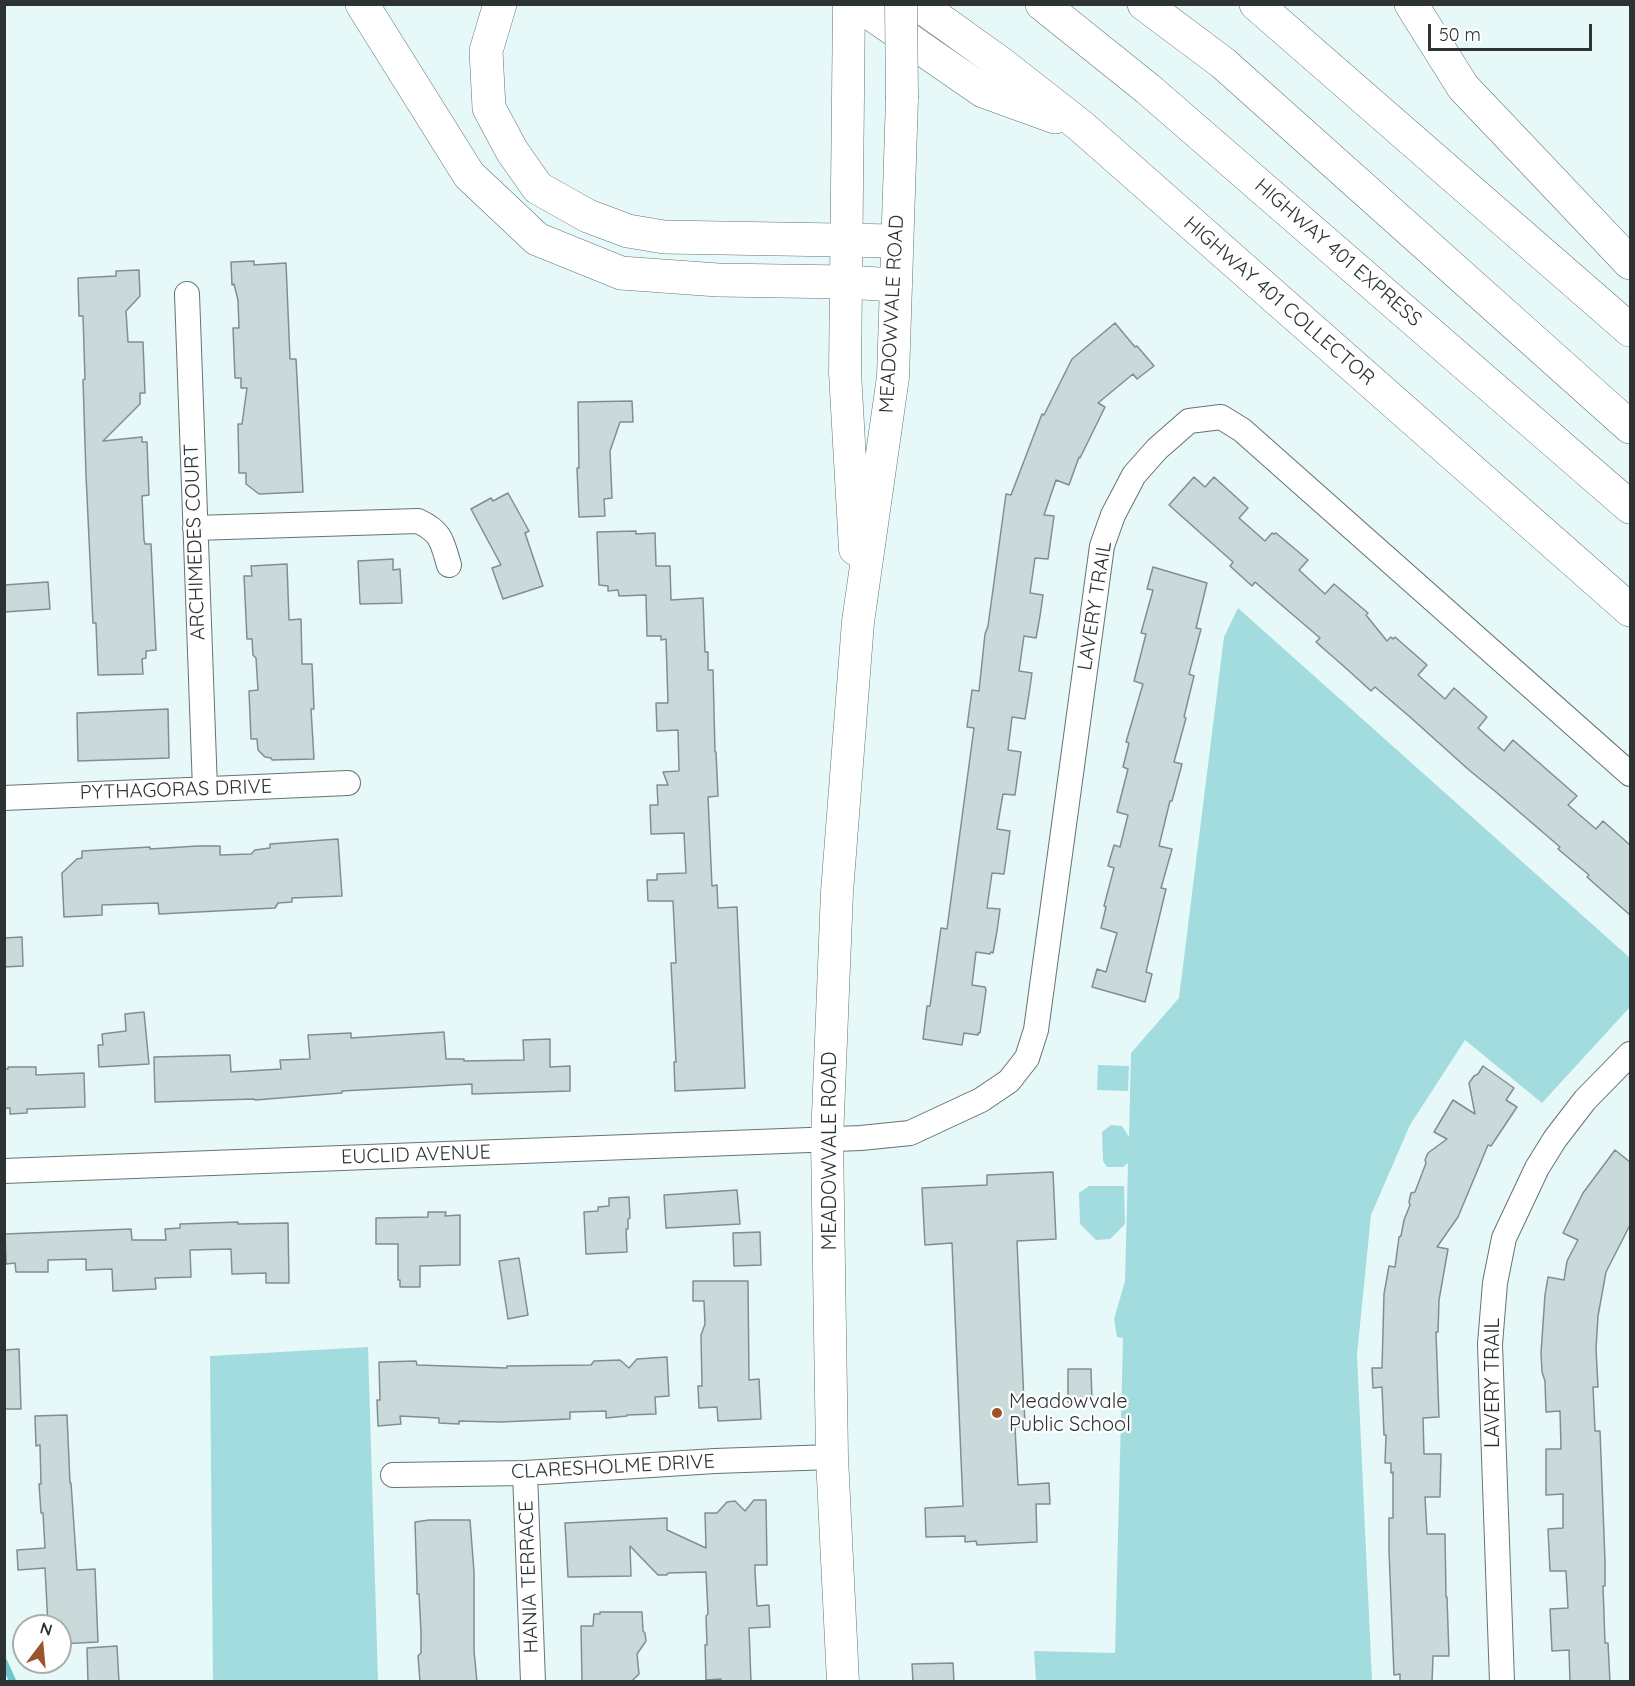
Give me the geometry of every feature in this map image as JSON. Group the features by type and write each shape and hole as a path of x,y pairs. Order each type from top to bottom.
{"highway":[{"path":"362,4 469,176 537,239 621,273 718,280 896,285"},
{"path":"500,4 486,51 489,108 512,151 538,188 588,216 628,231 664,237 896,241"},
{"path":"857,4 983,91 1082,127"},
{"name":"HIGHWAY 401 COLLECTOR","path":"918,4 1003,65 1082,127 1630,610"},
{"name":"HIGHWAY 401 EXPRESS","path":"1042,4 1148,89 1630,507"},
{"path":"1144,4 1223,63 1630,427"},
{"path":"1256,4 1630,330"},
{"path":"1411,4 1463,87 1630,263"}],"main road":[{"name":"MEADOWVALE ROAD","path":"849,4 845,372 858,622"},
{"name":"MEADOWVALE ROAD","path":"843,1682 831,1457 827,1139 837,892 858,622 893,376 902,98 901,4"}],"street":[{"name":"ARCHIMEDES COURT","path":"187,294 205,789"},
{"name":"LAVERY TRAIL","path":"827,1139 910,1133 981,1100 1009,1081 1027,1058 1036,1030 1102,546 1113,515 1134,475 1157,449 1189,421 1221,417 1242,430 1630,774"},
{"path":"195,528 418,521 435,531 441,540 449,565"},
{"name":"PYTHAGORAS DRIVE","path":"4,798 348,783"},
{"name":"LAVERY TRAIL","path":"1502,1682 1490,1344 1495,1283 1504,1238 1537,1168 1555,1139 1585,1100 1630,1054"},
{"name":"EUCLID AVENUE","path":"4,1171 827,1139"},
{"name":"CLARESHOLME DRIVE","path":"393,1475 525,1473 715,1461 831,1457"},
{"name":"HANIA TERRACE","path":"525,1473 532,1682"}],"shaded area":[{"path":"1238,608 1630,958 1630,1007 1542,1103 1465,1040 1410,1125 1371,1215 1357,1355 1372,1681 1036,1681 1034,1651 1115,1653 1123,1338 1117,1337 1114,1319 1125,1281 1128,1163 1123,1167 1107,1167 1103,1161 1102,1132 1111,1125 1122,1126 1129,1137 1131,1053 1179,998 1224,637"},
{"path":"1098,1065 1129,1066 1128,1091 1097,1090"},
{"path":"1089,1186 1124,1186 1125,1224 1110,1239 1096,1240 1080,1224 1079,1193"},
{"path":"368,1347 378,1681 213,1681 210,1356"}],"building":[{"path":"254,261 254,265 286,263 290,359 296,359 303,492 259,494 246,484 246,473 239,473 238,424 242,424 247,388 241,388 241,378 235,378 233,328 239,328 238,300 234,284 232,285 231,262"},
{"path":"139,270 140,296 126,311 128,342 143,342 145,393 140,393 140,404 103,441 142,437 142,442 147,442 149,495 142,496 144,540 145,544 151,544 156,650 146,651 146,658 142,659 143,674 98,675 96,623 93,623 86,475 83,316 79,316 78,278 116,276 116,271"},
{"path":"1115,323 1154,366 1137,379 1133,374 1098,403 1105,407 1079,457 1069,485 1056,480 1044,515 1054,516 1048,559 1035,558 1030,593 1043,595 1040,616 1036,638 1024,636 1019,671 1032,673 1029,694 1025,719 1012,717 1008,750 1021,752 1015,795 1003,794 997,829 1010,831 1004,874 992,873 987,908 1000,909 997,931 993,953 976,952 972,985 985,987 986,990 980,1033 978,1035 964,1033 962,1045 923,1039 941,928 947,929 974,728 967,727 972,690 979,691 1006,494 1011,495 1042,414 1044,415 1072,359"},
{"path":"632,401 633,422 620,422 610,451 612,498 604,499 605,516 579,517 578,402"},
{"path":"1194,477 1205,487 1214,477 1248,508 1239,518 1265,541 1272,533 1276,533 1308,560 1299,570 1325,594 1334,584 1368,613 1366,615 1387,641 1395,637 1427,665 1418,675 1445,699 1454,688 1487,717 1478,728 1504,751 1513,740 1577,796 1568,805 1596,829 1603,821 1630,845 1630,915 1558,849 1560,847 1375,687 1371,691 1316,642 1320,638 1255,582 1252,586 1230,566 1233,562 1169,505"},
{"path":"508,493 529,531 525,533 543,586 503,599 492,568 501,565 471,509 491,498 493,501"},
{"path":"636,531 636,534 655,533 656,566 670,566 671,600 703,598 705,652 708,652 708,670 713,670 718,796 708,797 712,886 717,885 718,908 737,907 745,1088 675,1091 674,1062 676,1062 671,963 676,963 673,901 648,901 647,880 657,880 657,874 686,873 684,833 651,834 650,805 658,805 657,785 668,785 663,772 679,771 678,730 657,731 656,703 668,703 666,639 661,640 661,636 647,636 646,595 619,596 618,590 608,591 608,586 599,585 597,532"},
{"path":"393,559 393,570 400,569 402,603 360,604 358,561"},
{"path":"287,564 289,620 301,619 302,664 312,664 314,709 311,709 314,759 272,760 258,750 257,739 251,739 249,691 258,690 252,639 247,639 244,576 252,576 251,566"},
{"path":"1153,567 1207,583 1196,628 1201,629 1189,674 1194,676 1174,762 1182,764 1159,846 1172,849 1161,888 1166,889 1146,972 1152,974 1145,1002 1092,987 1097,969 1106,972 1117,933 1101,928 1114,868 1108,866 1114,845 1120,847 1128,815 1117,812 1128,769 1123,767 1129,743 1126,742 1143,684 1134,681 1146,634 1141,633 1153,590 1147,589"},
{"path":"48,582 50,609 4,612 4,585"},
{"path":"168,709 169,758 78,761 77,713"},
{"path":"338,839 342,896 292,898 292,902 278,903 275,908 159,914 158,903 102,905 102,915 64,917 62,873 77,859 82,858 82,851 220,846 220,855 251,854 255,850 270,848 270,844"},
{"path":"22,937 23,966 4,967 4,938"},
{"path":"144,1012 149,1064 99,1067 98,1045 103,1045 102,1034 126,1031 125,1014"},
{"path":"444,1032 446,1059 464,1059 464,1061 524,1060 523,1040 550,1039 550,1067 570,1066 570,1091 472,1094 472,1084 342,1091 342,1093 255,1100 155,1102 154,1057 230,1055 231,1072 281,1069 280,1060 310,1059 308,1035 351,1033 351,1038"},
{"path":"1483,1066 1514,1088 1506,1100 1517,1107 1491,1146 1488,1145 1458,1217 1437,1247 1448,1249 1439,1300 1438,1332 1436,1332 1439,1417 1423,1418 1424,1454 1441,1454 1440,1497 1425,1497 1427,1534 1445,1534 1449,1656 1433,1656 1432,1682 1400,1682 1400,1674 1394,1675 1389,1551 1389,1518 1393,1518 1393,1472 1391,1473 1391,1463 1385,1463 1386,1435 1384,1435 1382,1387 1373,1388 1372,1368 1382,1368 1384,1294 1389,1266 1395,1267 1399,1237 1410,1205 1411,1193 1415,1192 1428,1153 1447,1139 1434,1132 1453,1100 1475,1114 1469,1083"},
{"path":"36,1067 36,1075 84,1073 85,1107 27,1109 27,1113 10,1114 10,1108 4,1108 4,1069"},
{"path":"1615,1150 1630,1162 1630,1225 1606,1272 1598,1316 1596,1349 1598,1387 1593,1387 1595,1431 1600,1431 1605,1561 1605,1586 1603,1586 1605,1643 1608,1643 1610,1682 1570,1682 1569,1650 1552,1651 1550,1609 1568,1608 1566,1571 1550,1571 1548,1529 1563,1528 1563,1494 1546,1495 1546,1449 1561,1449 1560,1411 1546,1412 1541,1353 1545,1295 1548,1277 1564,1280 1567,1261 1578,1240 1563,1233 1583,1193"},
{"path":"1053,1172 1056,1239 1017,1241 1025,1426 1015,1427 1018,1485 1049,1483 1050,1504 1036,1504 1037,1542 977,1545 976,1541 965,1542 965,1536 926,1537 925,1508 963,1506 952,1243 925,1245 922,1188 987,1185 987,1175"},
{"path":"737,1190 740,1224 666,1228 664,1195"},
{"path":"629,1197 630,1218 628,1229 626,1229 627,1252 586,1254 584,1212 598,1211 598,1207 609,1206 609,1198"},
{"path":"428,1212 446,1212 445,1216 460,1215 460,1265 420,1266 420,1287 400,1287 398,1244 376,1244 376,1218 428,1217"},
{"path":"238,1222 238,1224 288,1223 289,1283 266,1283 266,1273 232,1274 231,1249 190,1250 191,1277 155,1278 156,1289 113,1291 112,1269 86,1270 86,1259 48,1260 48,1272 16,1272 15,1263 6,1264 5,1234 131,1229 132,1240 166,1240 165,1229 180,1228 180,1224"},
{"path":"760,1232 761,1265 734,1266 733,1233"},
{"path":"519,1258 528,1315 508,1319 499,1261"},
{"path":"693,1281 748,1281 749,1380 759,1379 761,1419 718,1421 717,1407 699,1408 698,1386 702,1386 701,1335 705,1324 704,1301 693,1301"},
{"path":"19,1349 21,1409 4,1409 4,1350"},
{"path":"667,1357 669,1396 655,1397 656,1414 606,1418 606,1411 570,1412 570,1419 459,1421 459,1424 439,1423 439,1418 400,1416 401,1424 378,1426 379,1362 416,1361 417,1365 507,1368 507,1366 591,1365 594,1361 620,1360 629,1368 637,1359"},
{"path":"1068,1369 1091,1369 1092,1401 1068,1402"},
{"path":"67,1415 77,1570 95,1569 98,1642 72,1643 72,1614 47,1614 45,1568 18,1570 17,1550 45,1548 39,1484 41,1484 40,1445 36,1446 35,1416"},
{"path":"754,1500 766,1500 767,1565 755,1565 755,1571 757,1606 769,1605 770,1627 749,1628 751,1682 706,1680 705,1645 707,1645 706,1616 708,1614 706,1572 658,1575 630,1546 631,1576 568,1577 565,1523 667,1518 667,1530 706,1548 705,1513 717,1513 727,1502 735,1501 745,1511"},
{"path":"470,1520 477,1682 420,1682 418,1656 421,1653 421,1632 419,1594 417,1594 415,1522"},
{"path":"600,1612 642,1612 646,1641 637,1654 639,1674 631,1682 582,1682 581,1626 593,1626 594,1614 600,1614"},
{"path":"117,1646 119,1682 88,1682 87,1648"},
{"path":"953,1663 954,1682 913,1682 912,1664"}],"waterway":[{"path":"4,1662 13,1682"}],"place":[{"name":"Meadowvale Public School","path":"997,1413"}]}
